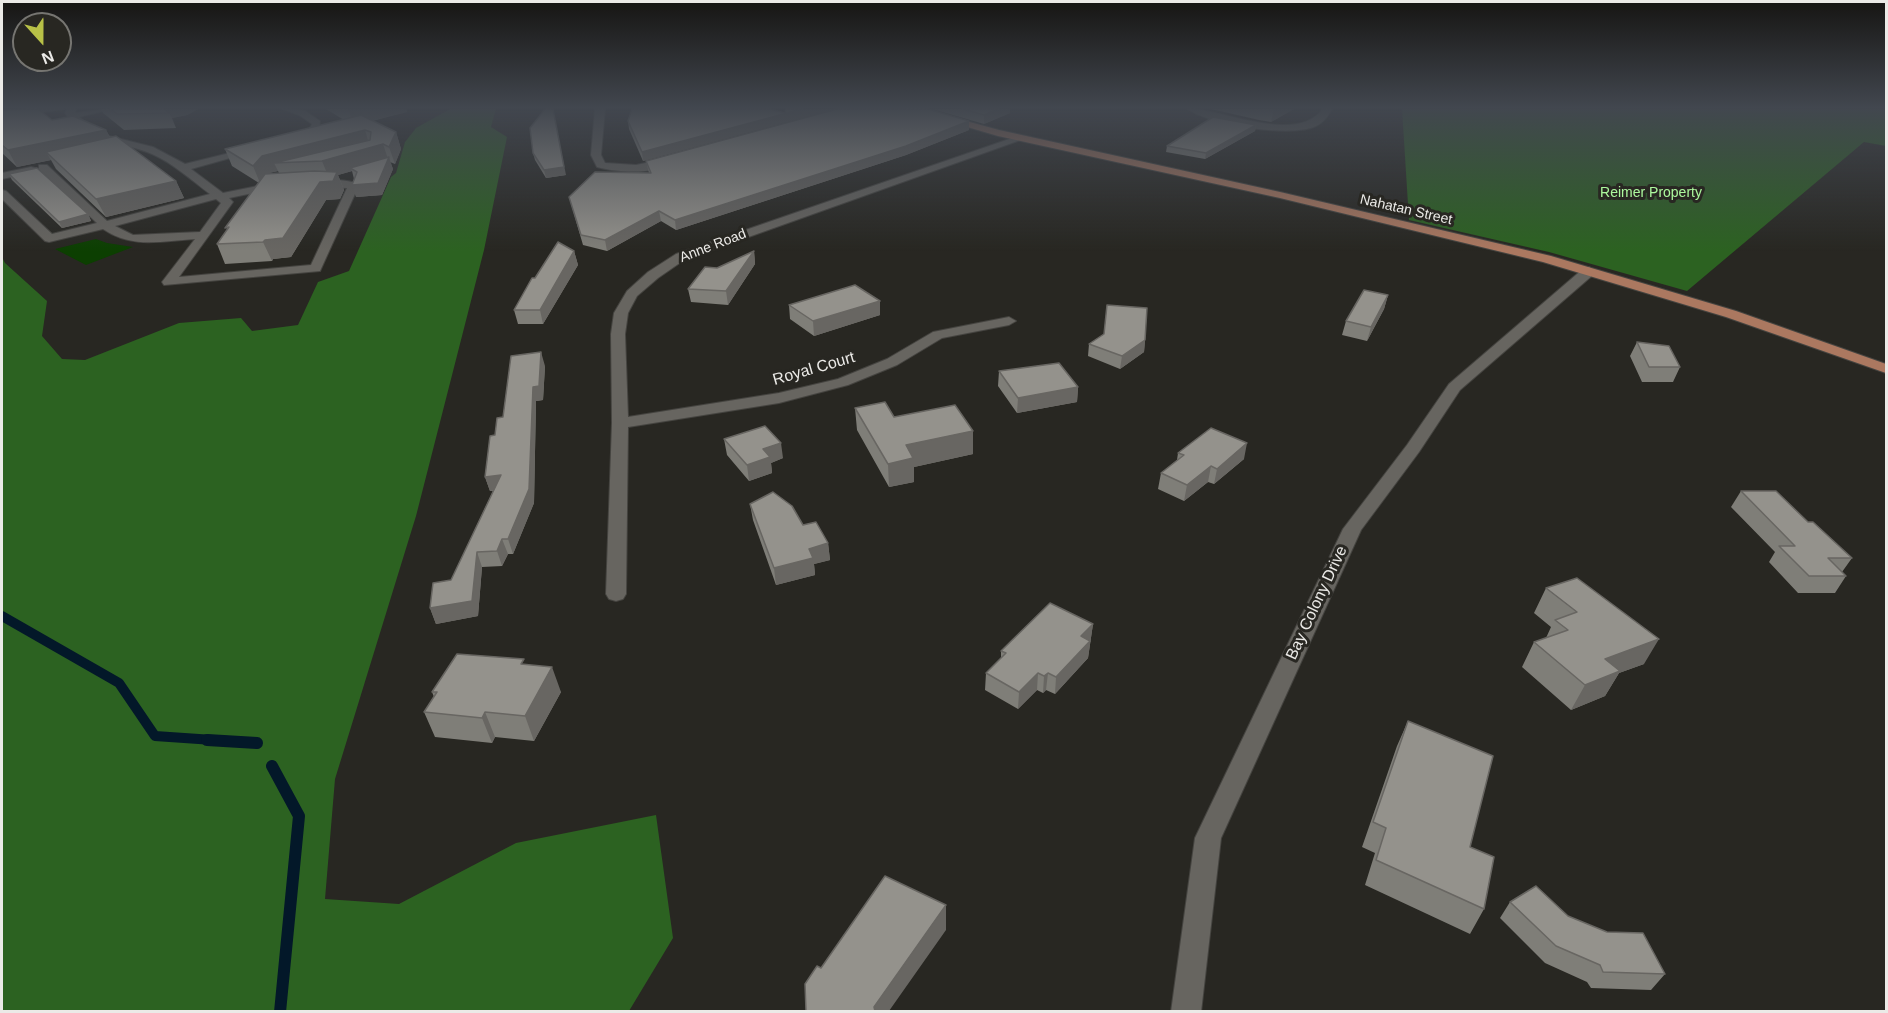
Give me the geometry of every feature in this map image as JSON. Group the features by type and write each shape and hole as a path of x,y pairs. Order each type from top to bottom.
{"main road":[{"name":"Nahatan Street","path":"1103,156 1291,198 1589,271 1731,314 1887,369"}],"street":[{"path":"165,156 227,202 169,282 316,268 354,185 321,183 300,185"},
{"path":"183,168 229,156"},
{"path":"597,156 601,165 615,168 637,168 676,159"},
{"name":"Anne Road","path":"616,594 620,423 618,334 621,313 632,294 653,275 680,257 969,156"},
{"path":"2,176 49,166 105,225 120,235 132,238 204,234"},
{"path":"321,183 355,174"},
{"path":"2,193 50,238 274,183"},
{"name":"Bay Colony Drive","path":"1186,1011 1208,838 1352,529 1413,448 1454,387 1589,271"},
{"name":"Royal Court","path":"620,423 780,399 843,382 892,362 938,336 1009,321"}],"green space":[{"path":"401,156 503,156 484,250 416,516 335,779 325,899 399,904 516,843 656,815 673,938 629,1011 2,1011 2,257 5,263 47,301 42,336 62,359 85,360 179,323 241,318 252,331 298,325 318,282 349,271 391,177 396,173"},
{"name":"Reimer Property","path":"1405,156 1847,156 1687,291 1549,252 1409,220"},
{"path":"96,239 133,247 86,265 55,249"}],"building":[{"path":"51,156 143,156 176,181 96,199"},
{"path":"237,156 262,156 253,166"},
{"path":"302,156 339,156 322,161 274,163"},
{"path":"535,156 562,156 564,167 544,170"},
{"path":"663,156 874,156 675,220 659,211 605,240 581,235 569,197 595,172 651,173 646,161"},
{"path":"389,157 378,183 352,185 357,172 350,168"},
{"path":"37,168 88,214 59,222 9,174"},
{"path":"337,172 333,181 320,182 283,238 263,242 217,244 229,227 225,228 265,174"},
{"path":"558,242 574,251 540,310 514,310 532,278 535,278"},
{"path":"754,251 726,291 688,289 705,267 717,268"},
{"path":"855,285 880,301 813,321 789,305"},
{"path":"1364,290 1388,295 1371,327 1346,321"},
{"path":"1107,305 1147,308 1145,340 1122,356 1089,344 1104,334"},
{"path":"1637,342 1669,346 1680,367 1649,367"},
{"path":"541,352 539,386 533,387 529,489 508,539 502,539 497,551 477,552 472,601 430,608 433,583 451,580 501,475 485,477 490,436 495,435 497,418 503,417 511,356"},
{"path":"1059,363 1078,387 1018,398 999,371"},
{"path":"885,402 894,417 955,405 973,431 906,445 913,458 888,464 855,408"},
{"path":"765,426 781,443 763,449 770,457 747,465 724,439"},
{"path":"1211,428 1247,443 1217,469 1211,466 1187,485 1161,473 1184,455 1178,453"},
{"path":"1741,491 1776,491 1808,522 1813,522 1852,558 1828,558 1846,576 1809,576 1779,546 1795,546"},
{"path":"773,492 792,506 803,525 816,522 828,543 809,549 813,558 774,568 750,504"},
{"path":"1577,578 1659,639 1605,659 1620,671 1585,685 1534,642 1568,630 1555,620 1577,612 1546,588"},
{"path":"1050,603 1093,624 1081,636 1090,641 1056,677 1048,673 1044,676 1038,673 1019,692 986,673 1006,653 1001,651"},
{"path":"457,654 524,659 521,664 552,667 525,716 485,712 482,718 424,712 437,692 432,692"},
{"path":"1408,721 1493,756 1470,847 1494,857 1484,909 1376,860 1386,828 1373,822"},
{"path":"885,876 946,905 874,1007 875,1011 806,1011 805,984 817,966 821,968"},
{"path":"1536,886 1568,916 1607,932 1643,933 1665,974 1603,972 1600,965 1556,946 1510,902"}],"waterway":[{"path":"2,616 119,683 155,736 228,741"},
{"path":"207,740 257,743"},
{"path":"272,766 299,816 280,1012"}]}
